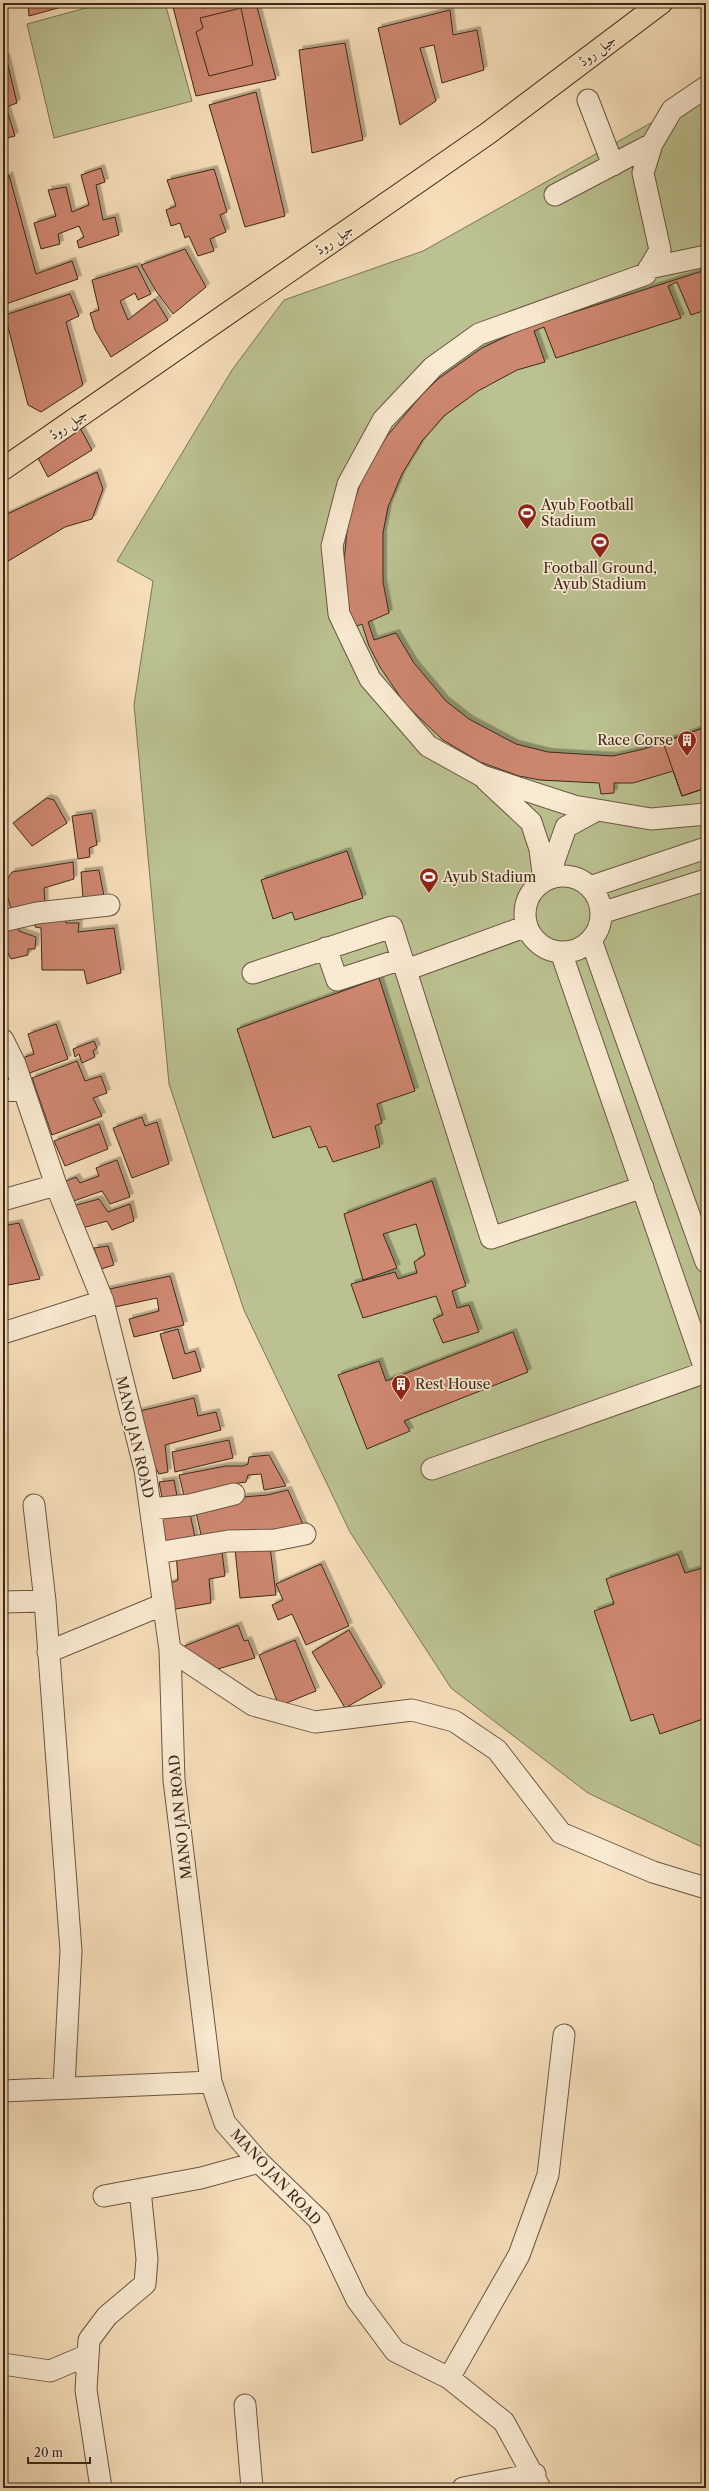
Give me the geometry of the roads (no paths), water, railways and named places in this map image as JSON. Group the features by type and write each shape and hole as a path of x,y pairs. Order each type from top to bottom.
{"main road":[{"name":"جیل روڈ","path":"3,469 487,134 661,3"}],"street":[{"path":"706,87 672,110 652,144 643,173 660,250 646,274 479,334 439,363 383,420 348,484 332,546 339,614 370,678 428,746 482,776 574,806 651,819 706,814"},
{"path":"588,100 613,165"},
{"path":"555,195 652,144"},
{"path":"649,268 706,256"},
{"path":"482,776 531,822 540,849 547,879"},
{"path":"547,879 572,877 590,887 596,895 601,913 600,923 591,940 582,947 561,952 540,944 527,926 525,913 527,900 534,890 547,879 566,827 597,810"},
{"path":"590,887 706,848"},
{"path":"601,913 706,880"},
{"path":"3,921 37,913 109,905"},
{"path":"326,948 338,980 404,965 527,926"},
{"path":"253,973 392,927 491,1238 643,1187"},
{"path":"591,940 706,1262"},
{"path":"432,1469 706,1372 561,952"},
{"name":"MANO JAN ROAD","path":"3,1040 13,1090 56,1185 103,1301 145,1470 170,1650 174,1780 211,2082 225,2123 259,2162 319,2220 357,2300 395,2351 449,2378 504,2422 537,2481"},
{"path":"3,1200 56,1185"},
{"path":"3,1333 103,1301"},
{"path":"151,1509 190,1504 234,1494"},
{"path":"34,1505 45,1601 71,1951 64,2086"},
{"path":"157,1554 228,1541 274,1540 306,1534"},
{"path":"3,1602 45,1601"},
{"path":"48,1652 164,1604"},
{"path":"170,1650 253,1705 315,1722 412,1710 454,1722 497,1750 561,1833 654,1872 706,1888"},
{"path":"449,2378 519,2254 548,2174 564,2035"},
{"path":"3,2091 64,2086 211,2082"},
{"path":"104,2196 201,2178 259,2162"},
{"path":"101,2488 86,2390 89,2340 107,2316 145,2284 147,2260 140,2190"},
{"path":"3,2364 50,2371 88,2355"},
{"path":"245,2405 252,2488"},
{"path":"463,2488 537,2481"}],"place":[{"name":"Ayub Football Stadium","path":"527,530"},
{"name":"Football Ground, Ayub Stadium","path":"600,559"},
{"name":"Race Corse","path":"687,757"},
{"name":"Ayub Stadium","path":"429,894"},
{"name":"Rest House","path":"401,1401"}]}
